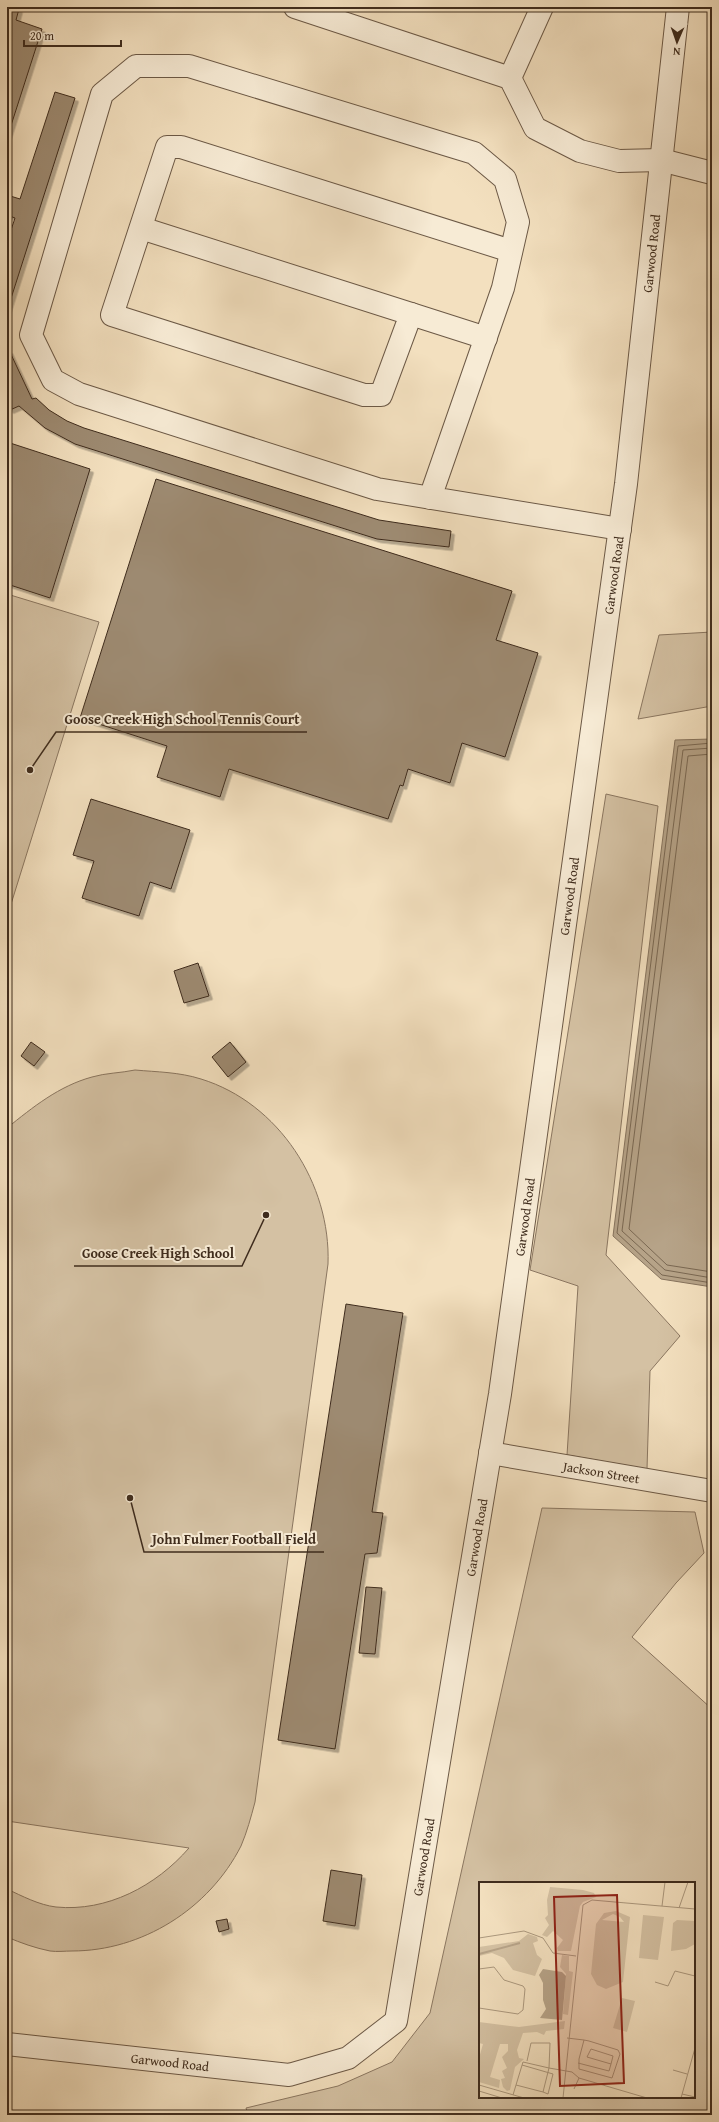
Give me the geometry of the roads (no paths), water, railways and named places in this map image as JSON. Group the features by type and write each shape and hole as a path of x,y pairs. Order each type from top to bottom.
{"street":[{"path":"295,7 510,78 535,128 580,151 619,161 661,160 712,173"},
{"path":"510,78 542,7"},
{"name":"Garwood Road","path":"7,2044 289,2075 348,2058 396,2021 504,1371 620,529 678,7"},
{"path":"430,498 503,288 518,222 505,179 474,153 189,66 136,66 102,94 31,335 53,380 80,394 377,489 430,498 620,529"},
{"path":"412,314 381,395 364,395 357,393 112,315 167,147 180,147 511,251"},
{"path":"141,228 486,338"},
{"name":"Jackson Street","path":"490,1453 712,1491"}],"water":[{"path":"712,739 712,1287 661,1279 613,1236 675,740"}],"place":[{"name":"Goose Creek High School Tennis Court","path":"30,770"},
{"name":"Goose Creek High School","path":"266,1215"},
{"name":"John Fulmer Football Field","path":"130,1498"}]}
